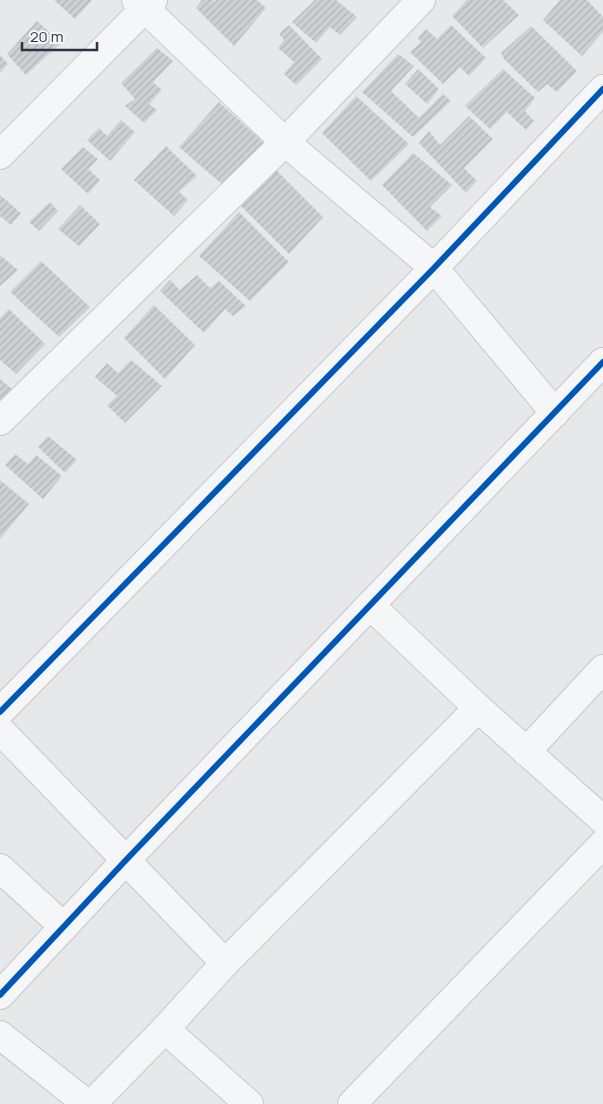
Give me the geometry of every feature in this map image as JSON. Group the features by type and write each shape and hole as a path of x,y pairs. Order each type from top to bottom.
{"street":[{"path":"0,421 285,142 421,0"},
{"path":"0,155 145,3 285,142 434,268 555,413"},
{"path":"0,712 434,268 603,89"},
{"path":"0,995 126,860 603,362"},
{"path":"370,605 478,708 603,820"},
{"path":"526,752 603,669"},
{"path":"92,1104 166,1030 225,963 478,708"},
{"path":"0,730 225,963"},
{"path":"352,1104 603,844"},
{"path":"0,868 64,927"},
{"path":"166,1030 249,1104"},
{"path":"0,1034 87,1104"}],"building":[{"path":"54,0 92,0 75,19"},
{"path":"202,0 213,0 215,2 216,0 257,0 266,8 234,46 196,8"},
{"path":"315,0 336,0 357,17 340,35 330,27 316,43 292,22"},
{"path":"467,0 503,0 519,15 483,48 452,16"},
{"path":"560,0 587,0 603,17 603,32 582,56 543,20"},
{"path":"37,21 61,43 26,75 7,54"},
{"path":"289,25 322,59 296,85 284,74 294,62 278,48 284,40 279,34"},
{"path":"451,25 486,58 469,76 460,67 443,84 410,52 421,42 418,38 426,29 437,39"},
{"path":"531,26 577,71 557,92 547,84 538,92 504,59 501,53"},
{"path":"157,48 173,61 153,82 162,90 149,104 157,110 144,123 125,106 135,99 121,83"},
{"path":"398,54 414,66 391,91 419,118 443,94 451,101 413,137 362,92"},
{"path":"0,55 8,64 0,73"},
{"path":"418,69 439,89 427,104 405,84"},
{"path":"503,69 535,98 525,111 534,121 526,130 507,112 490,129 465,106"},
{"path":"356,96 409,144 371,181 322,133"},
{"path":"219,102 264,143 224,186 179,147"},
{"path":"469,116 493,139 464,168 477,181 466,193 419,143 429,131 440,145"},
{"path":"121,120 135,132 110,161 87,140 99,128 107,136"},
{"path":"166,146 197,176 179,192 188,200 174,216 134,180"},
{"path":"83,147 98,159 88,169 100,180 88,194 61,169"},
{"path":"413,153 452,185 430,207 442,216 427,231 382,185"},
{"path":"276,170 323,217 289,254 241,206"},
{"path":"0,195 21,213 11,225 0,216"},
{"path":"50,202 58,211 39,231 29,222"},
{"path":"80,205 100,224 79,246 58,229"},
{"path":"239,212 289,262 250,301 199,256"},
{"path":"0,255 18,270 0,286"},
{"path":"41,261 90,307 59,337 10,292"},
{"path":"197,275 210,288 219,281 246,306 233,316 225,309 204,333 160,291 170,280 180,290"},
{"path":"154,305 195,345 165,379 124,338"},
{"path":"9,309 45,344 16,374 0,360 0,318"},
{"path":"131,360 162,386 125,423 107,405 117,396 95,377 107,363 118,373"},
{"path":"0,379 13,390 0,403"},
{"path":"48,436 77,460 65,473 38,447"},
{"path":"15,454 28,464 36,455 62,476 43,499 5,465"},
{"path":"0,480 29,504 0,539"}],"cycle path":[{"path":"0,712 434,268 603,89"},
{"path":"0,995 126,860 603,362"}]}
